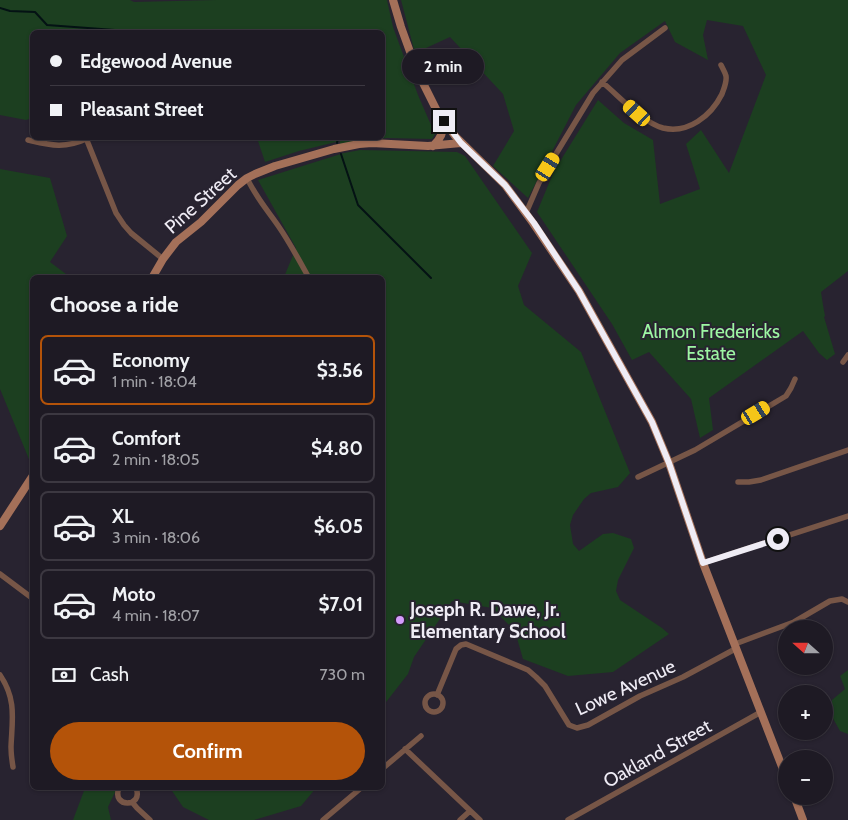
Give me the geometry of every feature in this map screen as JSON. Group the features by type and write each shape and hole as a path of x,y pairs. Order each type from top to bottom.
{"main road":[{"path":"393,0 416,71 444,121 461,143 505,185 555,254 584,299 652,422 669,463 703,563 778,756"},
{"path":"433,146 442,134 444,121"},
{"name":"Pine Street","path":"154,275 176,242 201,222 247,178 275,166 348,146 372,143 433,146 461,143"},
{"path":"0,526 3,516 30,480"},
{"path":"797,805 803,820"}],"street":[{"path":"526,214 548,167 585,104 622,60 665,28"},
{"path":"602,82 644,118 659,126 677,129 695,124 715,106 726,82 726,74 721,65"},
{"path":"28,140 67,146 82,140"},
{"path":"87,140 110,200 120,219 135,237 163,259"},
{"path":"247,178 251,188 276,222 307,275"},
{"path":"843,362 848,355"},
{"path":"638,477 695,450 786,396 792,388 795,379"},
{"path":"738,482 761,480 848,450"},
{"path":"703,563 848,516"},
{"path":"0,574 30,596"},
{"path":"736,646 794,622 830,601 842,600 848,602"},
{"name":"Lowe Avenue","path":"437,695 456,649 466,644 532,673 544,686 567,724 574,728 580,728 640,696 683,677 736,646"},
{"path":"0,675 7,689 13,710 11,749 13,767"},
{"name":"Oakland Street","path":"568,820 761,712"},
{"path":"385,767 421,736"},
{"path":"406,750 480,820"},
{"path":"119,790 120,800 126,803 136,799 138,795 137,790"},
{"path":"323,820 359,790"},
{"path":"132,802 150,820"},
{"path":"460,820 470,811"}],"green space":[{"path":"0,0 130,0 134,2 387,0 393,27 418,95 435,134 432,139 385,138 385,30 30,30 30,119 26,120 0,115"},
{"name":"Almon Fredericks Estate","path":"401,0 848,0 848,271 821,292 824,317 835,354 827,360 819,353 803,331 709,398 713,430 700,438 691,399 649,352 632,360 612,324 537,212 554,171 598,100 624,123 653,140 660,204 700,189 686,144 701,130 729,173 766,75 743,26 707,20 703,35 708,60 675,42 665,21 620,53 576,105 528,198 493,166 514,131 503,94 450,37 415,53"},
{"path":"258,140 371,140 340,144 340,141 265,162"},
{"path":"360,150 457,152 465,156 532,253 518,286 524,305 581,352 630,473 618,487 591,493 584,499 573,515 570,525 573,544 579,551 603,534 613,533 631,539 634,548 618,580 616,591 620,600 669,634 613,672 568,676 523,659 515,631 492,608 452,601 414,657 408,674 385,703 385,275 285,275 296,248 258,180 344,153"},
{"path":"0,169 50,178 67,236 50,262 67,275 30,275 30,462 0,389"},
{"path":"848,670 848,734 840,731 833,718 833,699 845,689 840,676"},
{"path":"84,790 116,790 108,807 111,820 73,820"},
{"path":"171,790 314,790 301,806 254,820 209,820 183,807"}],"waterway":[{"path":"0,8 10,11 35,12 47,25 115,30"},
{"path":"341,154 358,205 431,278"}],"place":[{"name":"Joseph R. Dawe, Jr. Elementary School","path":"400,620"}],"route":[{"path":"444,121 461,143 505,185 534,223 579,291 659,437 703,563 778,539"}]}
